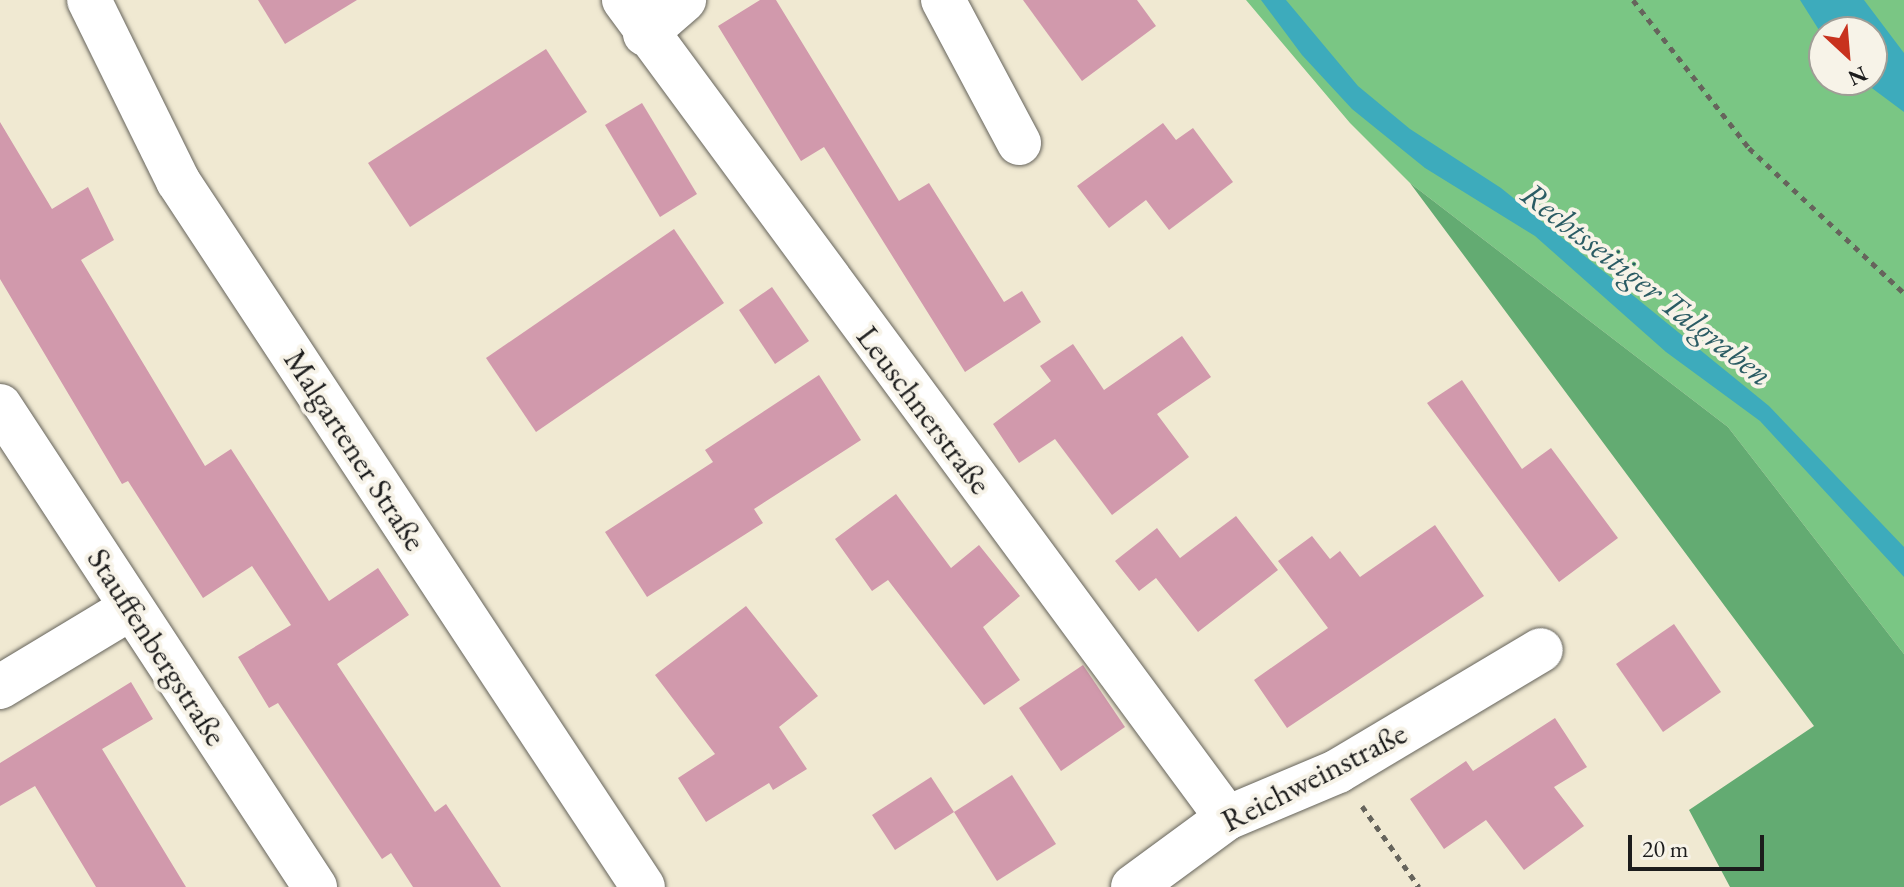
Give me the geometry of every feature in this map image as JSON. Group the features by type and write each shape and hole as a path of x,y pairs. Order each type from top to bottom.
{"street":[{"name":"Malgartener Straße","path":"89,0 178,181 643,887"},
{"path":"635,17 684,0"},
{"path":"943,0 1019,143"},
{"name":"Leuschnerstraße","path":"635,17 1227,818"},
{"name":"Stauffenbergstraße","path":"0,406 315,887"},
{"path":"0,687 131,608"},
{"name":"Reichweinstraße","path":"1133,887 1227,818 1338,771 1541,650"}],"path":[{"path":"1633,0 1749,148 1904,293"},
{"path":"1338,771 1419,887"}],"green space":[{"path":"1246,0 1904,0 1904,654 1728,427 1410,183 1350,123"},
{"path":"1410,183 1728,427 1904,654 1904,887 1730,887 1689,810 1814,726"}],"water":[{"path":"1261,0 1286,0 1358,86 1410,129 1501,188 1769,406 1904,547 1904,577 1760,421 1666,352 1535,236 1425,168 1352,109 1302,55"},
{"path":"1800,0 1864,0 1876,16 1810,16"},
{"path":"1888,32 1904,53 1904,112 1882,96 1888,96"}],"building":[{"path":"258,0 357,0 285,44"},
{"path":"760,0 776,0 899,201 929,183 1004,302 1022,291 1041,322 965,372 824,147 801,161 718,26"},
{"path":"1023,0 1137,0 1156,26 1082,81"},
{"path":"546,49 587,112 410,227 368,163"},
{"path":"642,103 697,194 660,217 605,125"},
{"path":"0,122 52,209 88,187 114,240 81,260 205,466 231,449 329,601 378,568 409,615 337,664 435,812 446,804 501,887 413,887 391,853 382,859 278,703 269,708 238,657 291,625 252,566 203,598 128,481 122,484 0,279"},
{"path":"1163,123 1176,140 1193,128 1233,182 1169,230 1146,200 1109,228 1077,186"},
{"path":"674,229 724,303 536,432 486,358"},
{"path":"772,287 809,341 775,364 739,310"},
{"path":"1182,336 1211,377 1157,414 1189,457 1112,515 1055,439 1019,463 993,424 1051,381 1040,366 1073,344 1104,390"},
{"path":"819,375 861,440 754,509 763,523 647,597 605,532 713,462 705,450"},
{"path":"1462,380 1522,469 1551,448 1618,538 1559,582 1427,403"},
{"path":"896,494 951,568 979,545 1020,596 983,627 1020,680 984,705 888,580 872,591 835,539"},
{"path":"1236,516 1278,570 1198,632 1156,578 1139,591 1115,561 1157,528 1180,558"},
{"path":"1435,525 1484,596 1287,728 1254,680 1328,628 1278,561 1312,536 1330,559 1340,551 1360,577"},
{"path":"746,606 818,696 779,727 807,769 773,790 769,783 706,822 678,778 715,754 655,675"},
{"path":"1674,624 1721,692 1663,732 1616,664"},
{"path":"1083,665 1125,727 1061,771 1019,708"},
{"path":"131,682 153,719 102,749 186,887 96,887 35,786 0,806 0,763"},
{"path":"1555,718 1587,767 1554,787 1584,826 1524,870 1486,820 1444,849 1410,799 1466,761 1473,771"},
{"path":"1012,775 1056,844 997,881 954,812"},
{"path":"931,777 954,812 895,850 872,815"}],"water label":[{"name":"Rechtsseitiger Talgraben","path":"1647,284"}]}
